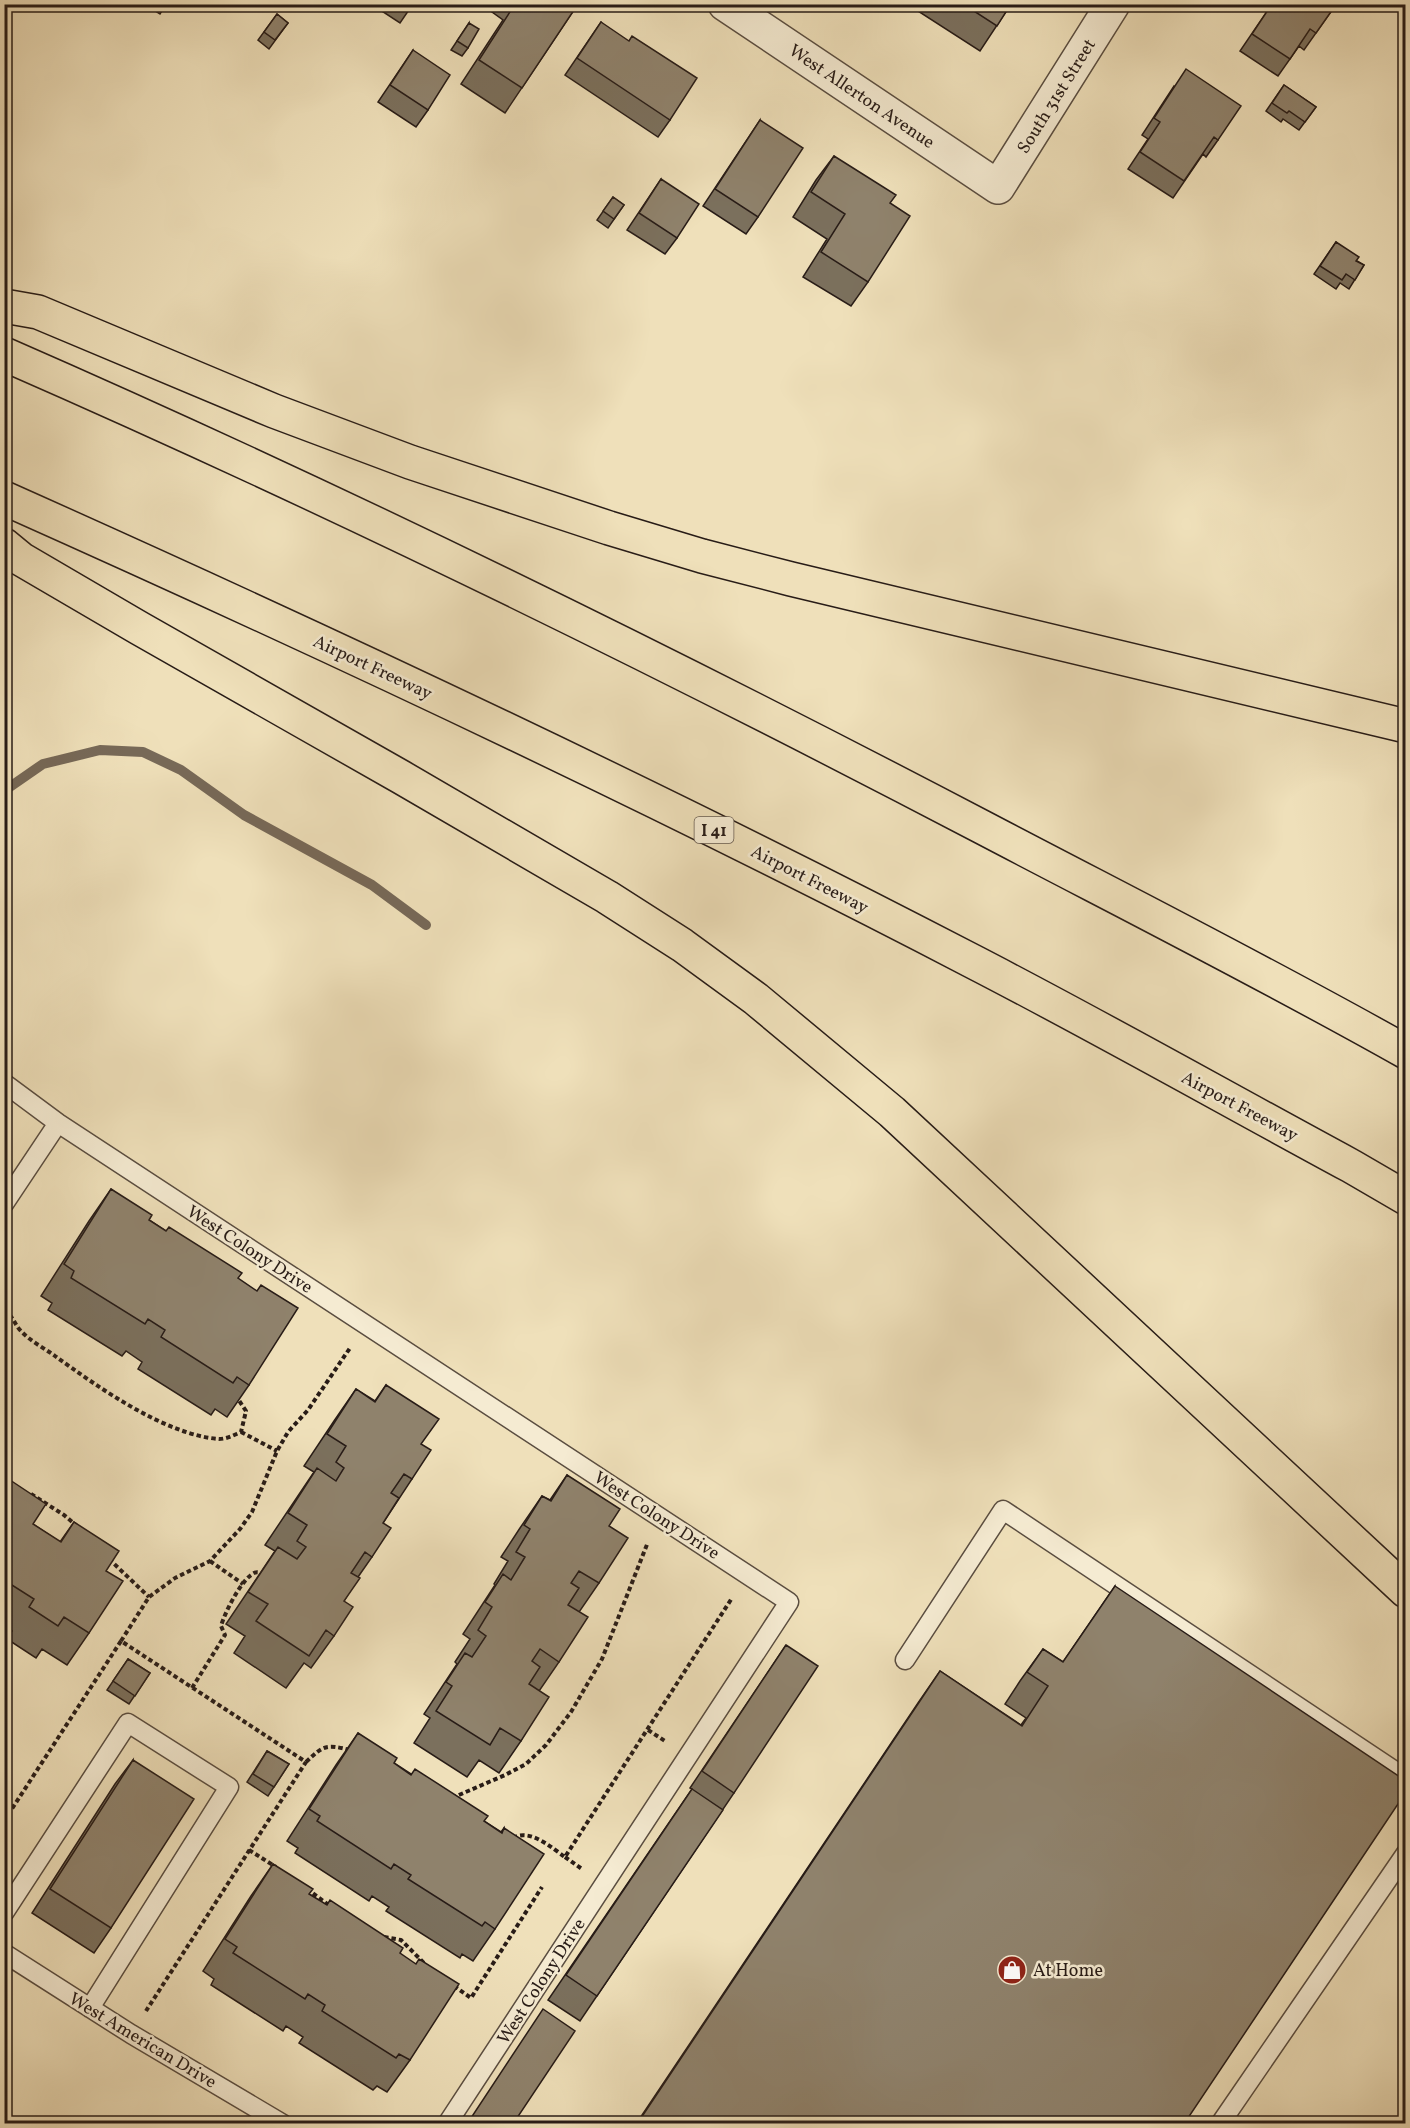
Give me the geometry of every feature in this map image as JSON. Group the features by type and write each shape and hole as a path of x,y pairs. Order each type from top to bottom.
{"highway":[{"path":"4,306 38,312 274,411 410,462 702,556 1406,726"},
{"path":"4,354 384,526 853,760 1324,1005 1406,1052"},
{"name":"Airport Freeway","path":"4,498 452,703 677,811 975,962 1406,1198"},
{"path":"4,544 21,559 607,897 682,945 756,999 892,1112 1406,1591"}],"street":[{"name":"West Allerton Avenue","path":"725,4 998,188"},
{"name":"South 31st Street","path":"998,188 1113,4"}],"lane":[{"name":"West Colony Drive","path":"4,1083 58,1123 789,1602 447,2124"},
{"path":"4,1204 58,1123"},
{"path":"905,1660 1003,1510 1398,1773 1406,1783"},
{"path":"4,1913 128,1723 229,1787 90,2008"},
{"path":"1220,2124 1406,1853"},
{"name":"West American Drive","path":"4,1953 131,2034 283,2124"}],"path":[{"path":"4,1310 12,1316 20,1331 91,1382 149,1416 201,1435 221,1439 241,1432 277,1451"},
{"path":"4,1821 149,1597 175,1578 210,1561 252,1512 277,1451 288,1432 314,1402 366,1324"},
{"path":"238,1399 246,1411 241,1432"},
{"path":"27,1492 64,1515 82,1531"},
{"path":"457,1806 449,1799 526,1764 546,1745 572,1712 602,1659 643,1554 661,1518"},
{"path":"106,1556 149,1597"},
{"path":"210,1561 243,1584"},
{"path":"192,1688 225,1635 221,1626 224,1616 243,1584 252,1573 258,1572 266,1575 269,1581"},
{"path":"507,1841 518,1835 533,1837 565,1857 747,1575"},
{"path":"122,1641 306,1762"},
{"path":"131,2034 306,1762 318,1750 330,1746 360,1753"},
{"path":"249,1850 279,1869"},
{"path":"299,1883 332,1908"},
{"path":"452,1984 471,1998 542,1887"},
{"path":"375,1932 383,1937 401,1940 426,1965"}],"building":[{"path":"515,4 578,4 522,88 479,60"},
{"path":"963,4 1011,4 997,26"},
{"path":"1272,4 1333,4 1335,6 1316,33 1310,29 1290,59 1252,34"},
{"path":"277,14 288,23 275,40 264,32"},
{"path":"601,22 629,41 632,36 697,78 670,120 577,58"},
{"path":"469,23 479,29 468,48 457,41"},
{"path":"413,50 450,75 428,110 390,85"},
{"path":"1186,69 1241,106 1218,140 1214,137 1184,181 1140,152 1160,122 1154,118"},
{"path":"1284,85 1316,107 1305,122 1272,103"},
{"path":"760,120 803,148 758,217 715,189"},
{"path":"834,156 896,195 890,203 910,216 868,282 821,252 845,214 811,192"},
{"path":"661,179 699,204 677,238 639,213"},
{"path":"613,197 624,205 614,219 603,211"},
{"path":"1336,242 1359,257 1356,261 1364,265 1355,280 1346,274 1342,280 1320,266"},
{"path":"111,1189 152,1215 149,1220 166,1231 169,1227 242,1273 238,1278 257,1291 261,1285 298,1308 249,1385 237,1377 233,1383 161,1337 165,1330 148,1319 145,1324 71,1278 74,1271 64,1264"},
{"path":"386,1385 439,1419 421,1444 431,1450 412,1479 404,1474 391,1493 399,1498 383,1523 391,1528 372,1557 365,1552 351,1573 360,1578 344,1601 353,1607 334,1636 326,1630 309,1656 256,1621 268,1604 248,1592 278,1547 297,1559 306,1547 297,1541 307,1525 288,1513 317,1468 336,1481 344,1468 336,1462 346,1446 327,1434 356,1389 375,1402"},
{"path":"567,1475 620,1509 609,1526 628,1538 599,1583 579,1571 571,1583 579,1588 568,1605 588,1617 559,1662 540,1649 532,1661 540,1667 529,1684 549,1697 521,1741 500,1728 490,1745 436,1711 452,1686 446,1682 465,1653 472,1657 486,1636 478,1630 492,1607 485,1602 503,1574 511,1580 525,1557 516,1552 530,1529 524,1525 542,1496 551,1501"},
{"path":"4,1476 46,1504 33,1524 61,1542 74,1522 119,1551 106,1571 123,1581 89,1633 64,1617 58,1626 29,1607 34,1599 4,1580"},
{"name":"At Home","path":"1115,1586 1406,1781 1406,1792 1184,2124 637,2124 940,1671 1022,1726 1048,1686 1027,1672 1043,1649 1063,1662"},
{"path":"786,1645 818,1666 734,1793 702,1771"},
{"path":"128,1659 150,1673 135,1696 113,1681"},
{"path":"358,1733 397,1758 394,1763 411,1775 415,1769 488,1816 484,1821 502,1833 504,1828 544,1854 495,1929 485,1922 482,1926 408,1879 411,1875 394,1864 391,1869 317,1821 320,1816 309,1809"},
{"path":"267,1751 289,1764 274,1787 253,1774"},
{"path":"133,1760 194,1799 111,1928 50,1889"},
{"path":"692,1789 723,1810 597,1996 566,1975"},
{"path":"273,1864 313,1889 309,1894 327,1905 330,1900 403,1948 400,1953 416,1964 419,1959 459,1984 410,2060 399,2054 396,2058 322,2011 325,2005 308,1994 305,1999 233,1953 237,1947 225,1939"},
{"path":"543,2009 575,2031 513,2124 467,2124"}],"waterway":[{"path":"4,791 43,764 100,750 143,752 181,770 244,815 372,885 426,925"}],"place":[{"name":"At Home","path":"1012,1970"}]}
